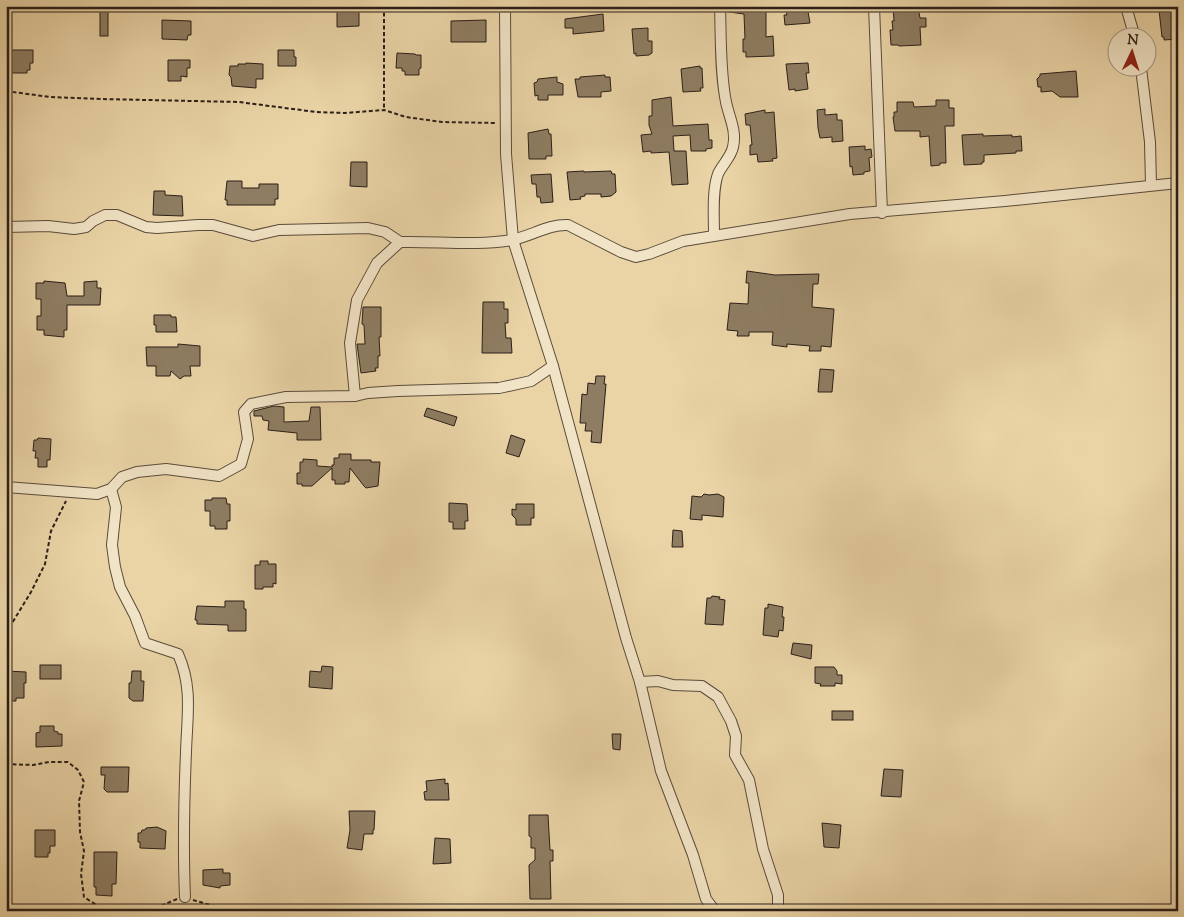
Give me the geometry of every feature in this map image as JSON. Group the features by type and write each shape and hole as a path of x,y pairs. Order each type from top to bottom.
{"street":[{"path":"505,6 506,154 513,240 553,366 626,638 640,682 661,771 693,855 706,899 715,911"},
{"path":"714,235 716,184 719,172 726,163 733,147 733,124 726,102 724,86 720,6"},
{"path":"874,6 882,213"},
{"path":"1127,6 1133,28"},
{"path":"1142,78 1150,142 1151,185"},
{"path":"6,227 48,226 74,229 86,227 105,215 117,215 146,227 213,225 253,236 279,230 368,228 385,232 400,242 472,243 513,240 560,224 568,225 620,252 636,257 683,241 850,214 882,213 1178,183"},
{"path":"356,396 350,343 357,300 378,263 400,242"},
{"path":"6,487 97,494 111,489 122,477 136,472 166,469 219,476 241,464 248,439 244,412 251,404 286,396 356,396 368,393 398,391 499,388 531,381 553,366"},
{"path":"111,489 116,507 112,545 120,588 135,616 145,643 178,654 185,670 189,704 186,751 185,897"},
{"path":"640,682 658,681 673,685 702,686 718,696 731,721 736,736 735,755 749,780 763,849 778,895 778,911"}],"path":[{"path":"384,6 384,110"},
{"path":"6,91 50,97 238,102 316,112 345,113 384,110 406,117 442,122 506,122"},
{"path":"6,633 31,592 44,564 51,531 70,492"},
{"path":"6,764 33,765 49,762 68,762 78,770 84,782 79,801 80,832 84,851 82,874 84,897 98,906 151,910 172,900 185,897 231,911"}],"building":[{"path":"100,6 108,6 108,36 100,36"},
{"path":"359,6 359,26 337,27 337,7"},
{"path":"785,6 807,6 810,23 785,25 784,15 787,15"},
{"path":"893,6 918,6 920,18 926,18 926,27 920,27 921,45 891,45 890,30 893,30 892,21 894,21"},
{"path":"729,7 766,7 766,37 773,36 774,56 746,57 746,52 743,52 743,39 745,39 744,14 729,12"},
{"path":"1159,10 1176,11 1178,39 1164,40 1164,37 1162,37"},
{"path":"603,14 604,31 573,34 573,28 565,28 565,19"},
{"path":"162,20 191,21 191,35 188,35 187,40 162,39"},
{"path":"486,20 486,42 451,42 451,21"},
{"path":"648,28 648,41 652,41 652,53 636,56 636,53 634,54 632,29"},
{"path":"11,50 33,50 33,63 30,63 30,70 27,70 27,73 12,73"},
{"path":"278,50 294,50 296,66 278,66"},
{"path":"397,53 421,55 419,75 405,75 405,71 402,71 402,68 396,68"},
{"path":"168,60 190,60 190,68 187,68 187,77 181,76 181,81 168,81"},
{"path":"246,63 263,64 263,79 256,79 256,88 232,86 229,75 230,66"},
{"path":"808,63 809,73 806,73 808,89 789,90 786,64"},
{"path":"700,66 702,68 703,88 700,88 701,91 683,92 681,69"},
{"path":"1076,71 1078,97 1060,97 1052,91 1041,92 1041,87 1038,87 1037,79 1040,74"},
{"path":"605,75 605,77 610,77 611,91 601,92 601,97 578,97 575,79"},
{"path":"557,77 557,82 563,84 563,95 548,95 548,100 538,100 538,95 535,96 534,83 538,79"},
{"path":"671,97 673,126 708,124 709,140 712,140 712,148 706,149 706,151 691,151 690,135 673,136 674,151 686,151 688,184 672,185 669,152 643,152 641,135 652,134 649,116 652,116 652,100"},
{"path":"936,100 949,100 949,108 954,108 954,126 945,126 946,163 931,166 929,136 920,137 920,131 895,131 893,117 894,112 897,112 897,102 913,102 914,107 936,106"},
{"path":"825,109 825,115 837,114 837,120 842,120 843,141 832,142 832,137 820,138 817,110"},
{"path":"765,110 765,113 774,112 777,158 772,159 773,161 758,162 757,154 750,155 750,145 752,145 750,125 746,125 745,114"},
{"path":"548,129 549,134 551,134 552,156 546,156 546,159 529,159 528,133"},
{"path":"983,134 983,136 1021,136 1022,151 984,155 984,162 982,164 964,165 962,135"},
{"path":"865,146 865,150 871,149 872,157 869,158 870,171 864,172 864,174 853,175 852,166 850,167 849,147"},
{"path":"351,162 367,162 367,187 350,186"},
{"path":"611,171 612,174 615,174 616,192 611,196 601,197 601,194 585,194 585,196 580,197 581,199 570,200 567,172"},
{"path":"551,174 553,202 541,203 540,197 537,197 536,184 532,184 531,175"},
{"path":"227,181 242,181 242,188 259,188 259,184 278,184 278,199 275,199 275,205 227,205 227,200 225,200"},
{"path":"154,191 165,191 165,195 182,196 183,216 153,215"},
{"path":"747,271 775,275 819,274 818,284 813,284 812,307 834,309 831,347 821,346 821,351 809,351 810,346 787,344 787,347 772,345 773,332 749,332 749,336 737,336 738,331 727,330 730,303 748,304 749,283 746,283"},
{"path":"44,281 65,283 67,296 84,296 84,282 97,281 97,288 101,288 100,305 67,305 67,330 64,330 64,337 44,335 44,330 37,330 37,316 41,316 41,299 36,299 36,283 44,283"},
{"path":"483,302 504,302 504,309 508,309 508,323 505,323 506,338 511,338 512,353 482,353"},
{"path":"363,307 381,307 381,337 379,337 380,356 378,356 378,368 375,368 376,371 361,373 357,344 365,344 364,325 362,324"},
{"path":"154,315 171,315 171,317 176,317 177,332 156,332"},
{"path":"178,344 200,346 200,366 190,366 191,376 184,376 180,379 171,371 170,376 156,376 156,366 147,366 146,347 178,347"},
{"path":"820,369 834,370 832,392 818,392"},
{"path":"596,376 605,376 604,384 606,384 601,443 591,442 592,431 585,431 586,423 580,423 582,394 587,395 588,383 595,384"},
{"path":"274,406 284,407 284,422 309,421 311,407 320,407 321,440 297,440 297,433 268,430 269,421 263,420 262,416 254,416 254,411"},
{"path":"427,408 457,417 454,426 424,416"},
{"path":"511,435 525,440 519,457 506,453"},
{"path":"38,438 51,439 50,460 47,460 47,467 38,467 38,458 35,458 36,451 33,451 34,440"},
{"path":"339,454 351,454 351,460 380,462 378,486 366,488 350,468 349,482 345,482 345,484 335,484 335,480 332,480 332,468 312,486 297,484 297,473 300,473 300,462 303,462 303,459 317,460 317,466 332,467 334,465 334,458 339,458"},
{"path":"704,494 718,494 724,497 723,517 702,515 702,520 690,519 692,496 701,497"},
{"path":"212,498 226,498 227,504 230,504 230,521 227,521 227,529 215,529 215,526 210,526 210,511 205,511 205,500 212,500"},
{"path":"449,503 467,504 468,521 465,521 465,529 453,529 453,522 449,522"},
{"path":"516,504 534,504 534,518 531,518 531,525 516,525 512,509 516,510"},
{"path":"673,530 682,531 683,547 672,547"},
{"path":"260,561 276,564 276,584 273,583 273,587 255,589 255,565 260,565"},
{"path":"712,596 725,600 723,625 705,624 707,598"},
{"path":"225,601 244,601 246,631 228,631 228,625 197,624 197,620 195,620 197,606 225,607"},
{"path":"768,604 783,607 783,631 779,630 778,637 763,635 765,608 768,608"},
{"path":"793,643 812,645 811,659 791,654"},
{"path":"40,665 61,665 61,679 40,679"},
{"path":"322,666 333,667 332,689 309,687 310,671 321,672"},
{"path":"815,667 834,667 837,675 842,675 842,684 835,683 835,686 820,686 821,684 815,683"},
{"path":"6,671 26,672 24,698 16,698 16,701 6,701"},
{"path":"132,671 141,671 141,681 144,681 143,701 133,701 129,698 129,683 131,683"},
{"path":"832,711 853,711 853,720 832,720"},
{"path":"40,726 54,726 54,731 62,734 62,746 36,747 36,733 40,732"},
{"path":"612,734 621,734 620,750 613,749"},
{"path":"101,767 129,767 128,792 107,792 104,789 105,775 101,775"},
{"path":"884,769 903,770 901,797 881,796"},
{"path":"445,779 445,784 448,783 449,800 425,800 424,792 427,791 426,781"},
{"path":"349,811 375,811 373,834 364,834 362,850 347,848 350,830"},
{"path":"529,815 548,815 550,850 553,850 553,861 550,861 551,899 530,899 529,865 535,860 535,848 531,848"},
{"path":"822,823 841,825 839,848 824,847"},
{"path":"157,827 166,831 165,849 140,848 138,833 141,833 146,828"},
{"path":"35,830 55,830 55,846 50,846 48,857 35,857"},
{"path":"435,838 450,839 451,863 433,864"},
{"path":"94,852 117,852 116,884 112,884 112,896 96,895 96,887 94,887"},
{"path":"223,869 223,873 230,873 230,885 220,886 220,888 203,885 203,870"}]}
